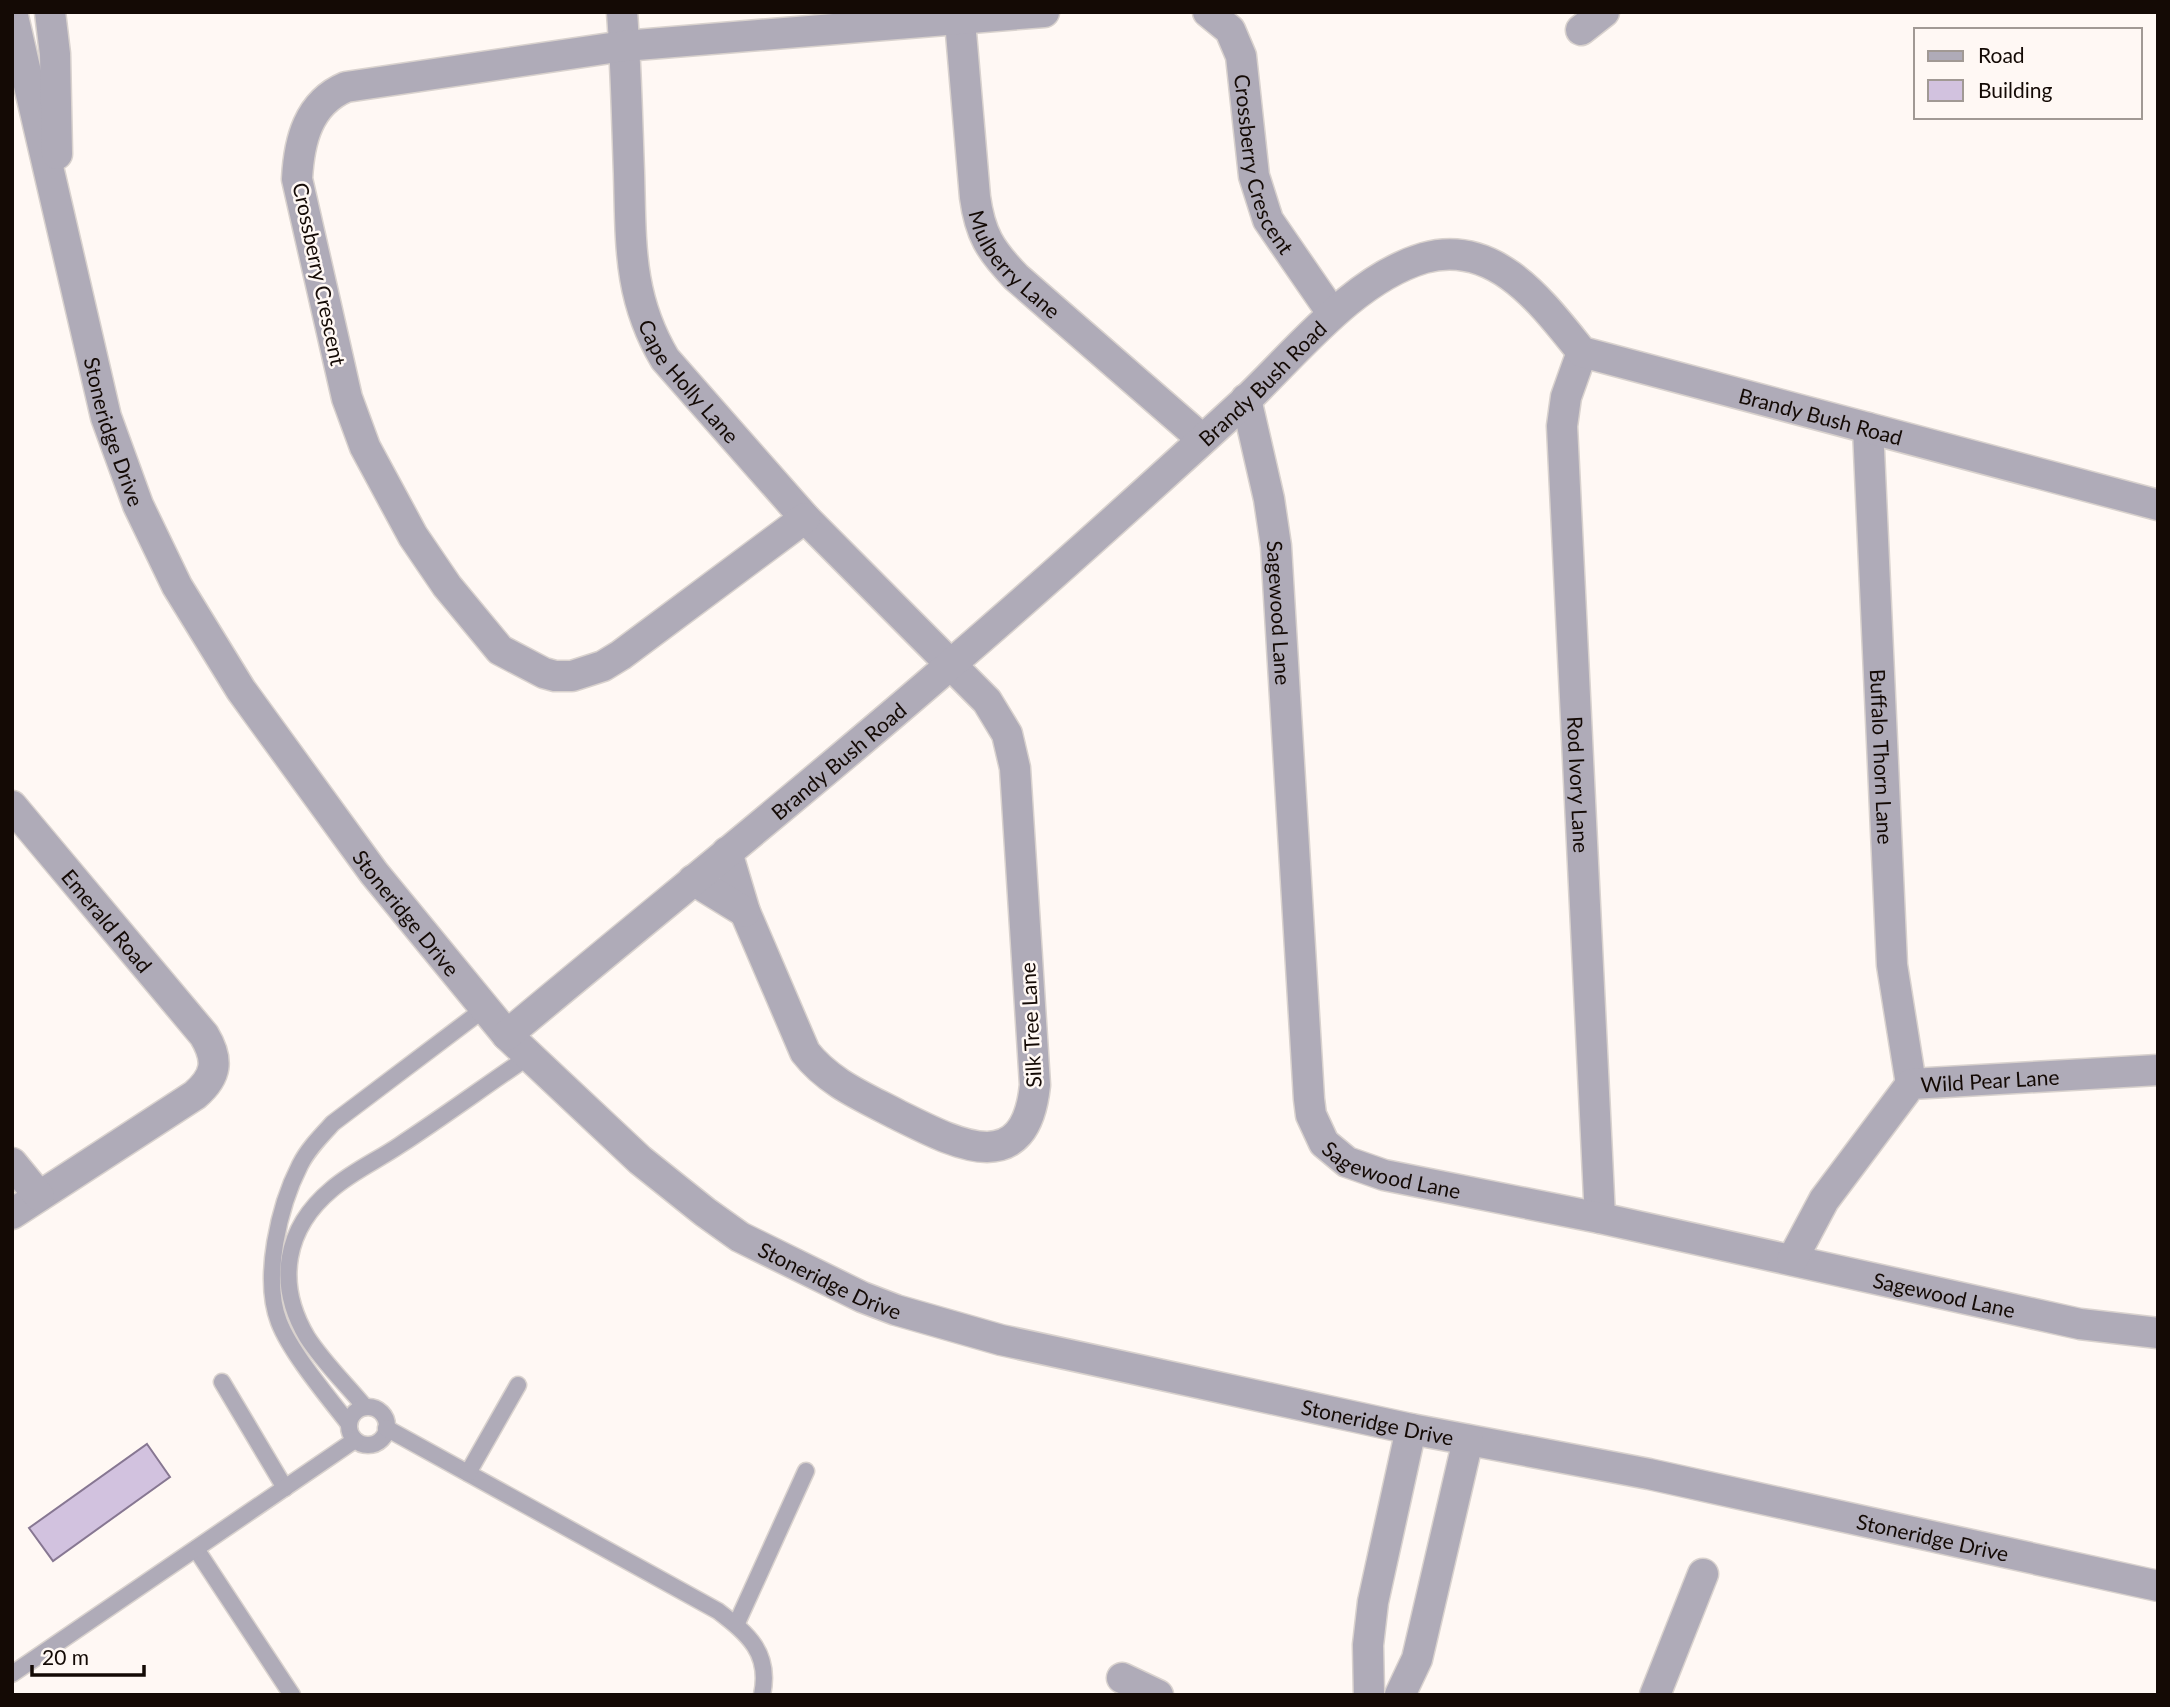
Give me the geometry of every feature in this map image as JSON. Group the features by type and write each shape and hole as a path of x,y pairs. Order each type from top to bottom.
{"street":[{"name":"Stoneridge Drive","path":"12,12 106,417 138,505 177,586 249,701 374,873 484,1009 528,1057 640,1160 705,1212 740,1237 862,1297 896,1310 1001,1340 1411,1429 1649,1474 2158,1586"},
{"name":"Stoneridge Drive","path":"50,12 55,54 57,210"},
{"name":"Cape Holly Lane","path":"622,12 632,266 643,315 665,359 805,518 950,665"},
{"name":"Crossberry Crescent","path":"805,518 621,656 589,671 572,676 555,676 531,668 500,650 447,586 413,536 365,447 347,398 297,179 300,148 313,113 323,100 346,87 624,46 1044,12"},
{"name":"Crossberry Crescent","path":"1208,12 1230,30 1241,56 1254,176 1268,220 1332,313"},
{"name":"Mulberry Lane","path":"960,20 975,197 978,223 984,237 1016,277 1202,439"},
{"name":"Brandy Bush Road","path":"507,1035 950,665 1246,399 1332,313 1406,265 1425,258 1447,254 1467,256 1497,266 1539,300 1582,352 2158,505"},
{"name":"Rod Ivory Lane","path":"1582,352 1566,397 1562,426 1600,1218"},
{"name":"Sagewood Lane","path":"1246,399 1269,499 1276,546 1309,1099 1315,1127 1324,1143 1333,1152 1363,1169 1384,1175 1600,1218 2080,1324 2158,1334"},
{"name":"Buffalo Thorn Lane","path":"1868,428 1892,965 1911,1084"},
{"name":"Silk Tree Lane","path":"727,852 745,912 805,1052 827,1076 860,1096 964,1145 992,1147 1006,1143 1018,1134 1028,1119 1035,1085 1012,749 1007,734 988,701 950,665"},
{"name":"Emerald Road","path":"12,806 204,1035 211,1046 214,1060 213,1073 208,1084 195,1095 39,1196"},
{"path":"693,880 745,912"},
{"name":"Wild Pear Lane","path":"1792,1260 1824,1200 1911,1084 2158,1070"},
{"path":"12,1163 39,1196 12,1214"},
{"path":"1369,1695 1368,1645 1373,1602 1411,1429"},
{"path":"1400,1695 1417,1659 1468,1440"},
{"path":"1655,1695 1703,1574"},
{"path":"1122,1678 1158,1695"}],"lane":[{"path":"352,1432 351,1416 357,1410 374,1408 386,1419 384,1436 378,1442 370,1445 352,1432 279,1324 273,1294 273,1274 287,1194 300,1163 333,1123 484,1009"},
{"path":"365,1407 307,1337 296,1314 288,1286 289,1257 295,1234 309,1210 333,1188 528,1057"},
{"path":"222,1382 285,1488"},
{"path":"468,1473 519,1385"},
{"path":"386,1428 718,1611 748,1635 762,1659 765,1682 762,1695"},
{"path":"12,1674 285,1488 352,1432"},
{"path":"736,1625 806,1471"},
{"path":"196,1549 292,1695"}],"building":[{"path":"147,1444 170,1477 53,1561 29,1528"}]}
